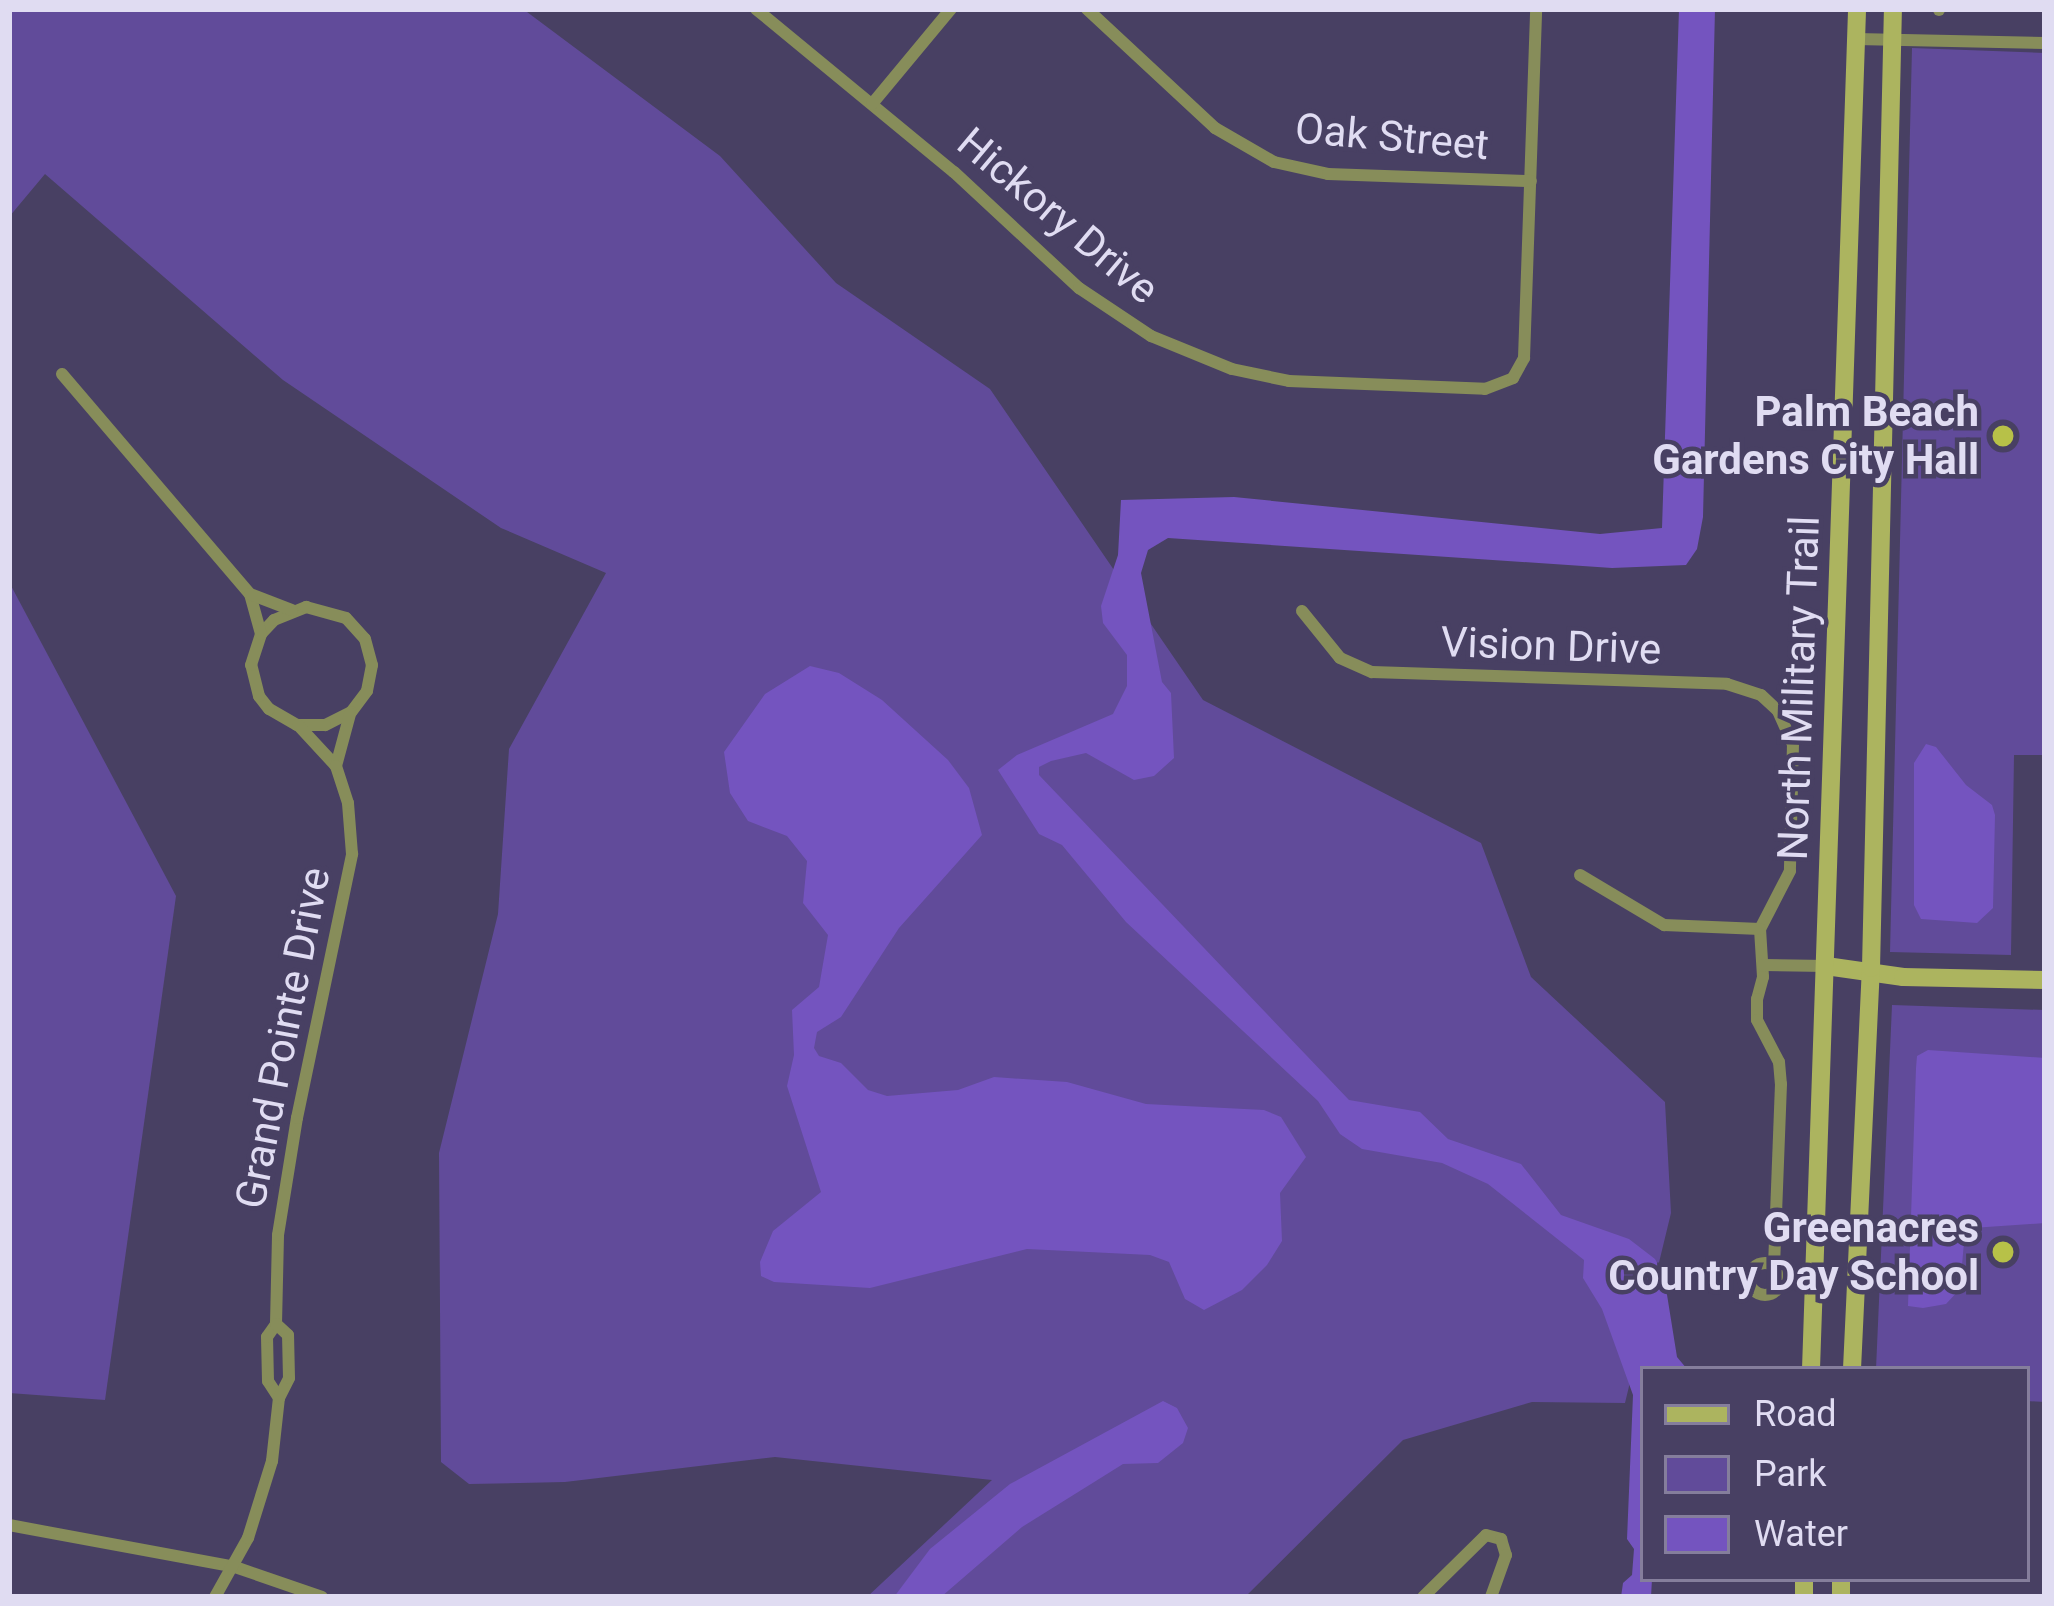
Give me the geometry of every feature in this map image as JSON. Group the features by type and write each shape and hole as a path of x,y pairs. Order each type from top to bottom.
{"main road":[{"name":"North Military Trail","path":"1811,1366 1858,9"},
{"name":"North Military Trail","path":"1852,1366 1871,968 1893,9"},
{"path":"1826,966 1871,968 1904,976 2043,983"}],"street":[{"name":"Hickory Drive","path":"755,9 1114,314 1191,355 1261,376 1318,383 1504,386 1524,358 1531,181"},
{"path":"872,104 951,9"},
{"name":"Oak Street","path":"1087,9 1215,128 1274,162 1328,174 1531,181"},
{"path":"1531,181 1537,9"},
{"path":"1856,39 2045,43"},
{"name":"Grand Pointe Drive","path":"62,374 250,594 261,634 251,665 259,696 269,709 297,724 336,766 348,803 352,854 296,1118 278,1235 276,1324 267,1337 268,1381 279,1398"},
{"name":"Grand Pointe Drive","path":"250,594 292,610 334,611 365,639 370,678 351,712 336,766"},
{"path":"261,634 292,610"},
{"name":"Vision Drive","path":"1302,611 1340,658 1372,672 1738,686 1770,703 1793,744 1790,871 1760,929"},
{"path":"297,724 325,725 351,712"},
{"path":"1580,875 1664,925 1760,929 1763,965 1757,1020 1779,1062 1781,1084 1774,1267"},
{"path":"1763,965 1826,966"},
{"name":"Grand Pointe Drive","path":"215,1597 235,1567 261,1507 279,1398 289,1378 288,1335 276,1324"},
{"path":"9,1525 235,1567 322,1597"},
{"path":"1423,1597 1486,1535 1501,1538 1506,1555 1491,1597"}],"green space":[{"path":"9,9 523,9 720,156 836,283 990,389 1203,700 1481,843 1531,977 1665,1102 1671,1213 1625,1403 1532,1402 1403,1440 1245,1597 867,1597 992,1480 775,1457 565,1482 469,1484 441,1462 439,1153 498,914 509,749 606,573 501,528 283,380 45,174 9,217"},
{"path":"1912,48 2045,53 2045,755 2014,755 2011,955 1890,952"},
{"path":"9,582 176,896 105,1400 9,1393"},
{"path":"1892,1005 2045,1010 2045,1402 2030,1401 2030,1366 1876,1366"}],"water":[{"path":"1679,9 1715,9 1703,517 1697,549 1686,565 1612,568 1168,538 1148,550 1141,573 1162,682 1171,693 1174,758 1154,776 1134,780 1086,753 1039,767 1039,775 1349,1100 1420,1112 1448,1139 1521,1164 1561,1215 1629,1239 1655,1259 1664,1276 1677,1357 1684,1366 1640,1366 1640,1582 1652,1582 1651,1597 1621,1597 1623,1583 1632,1575 1634,1549 1627,1539 1633,1395 1602,1309 1583,1278 1584,1260 1488,1184 1442,1163 1362,1149 1340,1134 1318,1101 1126,922 1062,845 1039,834 998,770 1017,755 1113,714 1127,686 1127,655 1103,623 1101,606 1118,555 1121,500 1234,497 1600,534 1662,528"},
{"path":"810,666 839,673 882,700 948,760 969,788 982,835 899,928 841,1017 817,1032 814,1048 819,1056 841,1063 868,1090 887,1096 958,1090 994,1077 1067,1082 1146,1104 1264,1110 1281,1117 1306,1157 1280,1193 1282,1241 1242,1290 1204,1310 1185,1299 1169,1262 1150,1255 1027,1249 870,1288 774,1282 761,1276 760,1262 773,1231 821,1192 787,1086 794,1055 792,1010 819,987 828,935 803,903 807,861 787,836 748,821 730,793 724,752 765,694"},
{"path":"1926,744 1936,747 1966,785 1992,805 1995,815 1993,908 1977,923 1921,919 1914,905 1914,763"},
{"path":"1928,1050 2045,1058 2045,1223 1972,1228 1964,1242 1960,1289 1946,1304 1923,1308 1908,1306 1916,1068 1917,1056"},
{"path":"1163,1401 1177,1408 1188,1428 1183,1443 1158,1463 1123,1464 1022,1527 941,1597 894,1597 930,1549 1010,1484"}],"place":[{"name":"Palm Beach Gardens City Hall","path":"2003,436"},
{"name":"Greenacres Country Day School","path":"2003,1252"}]}
